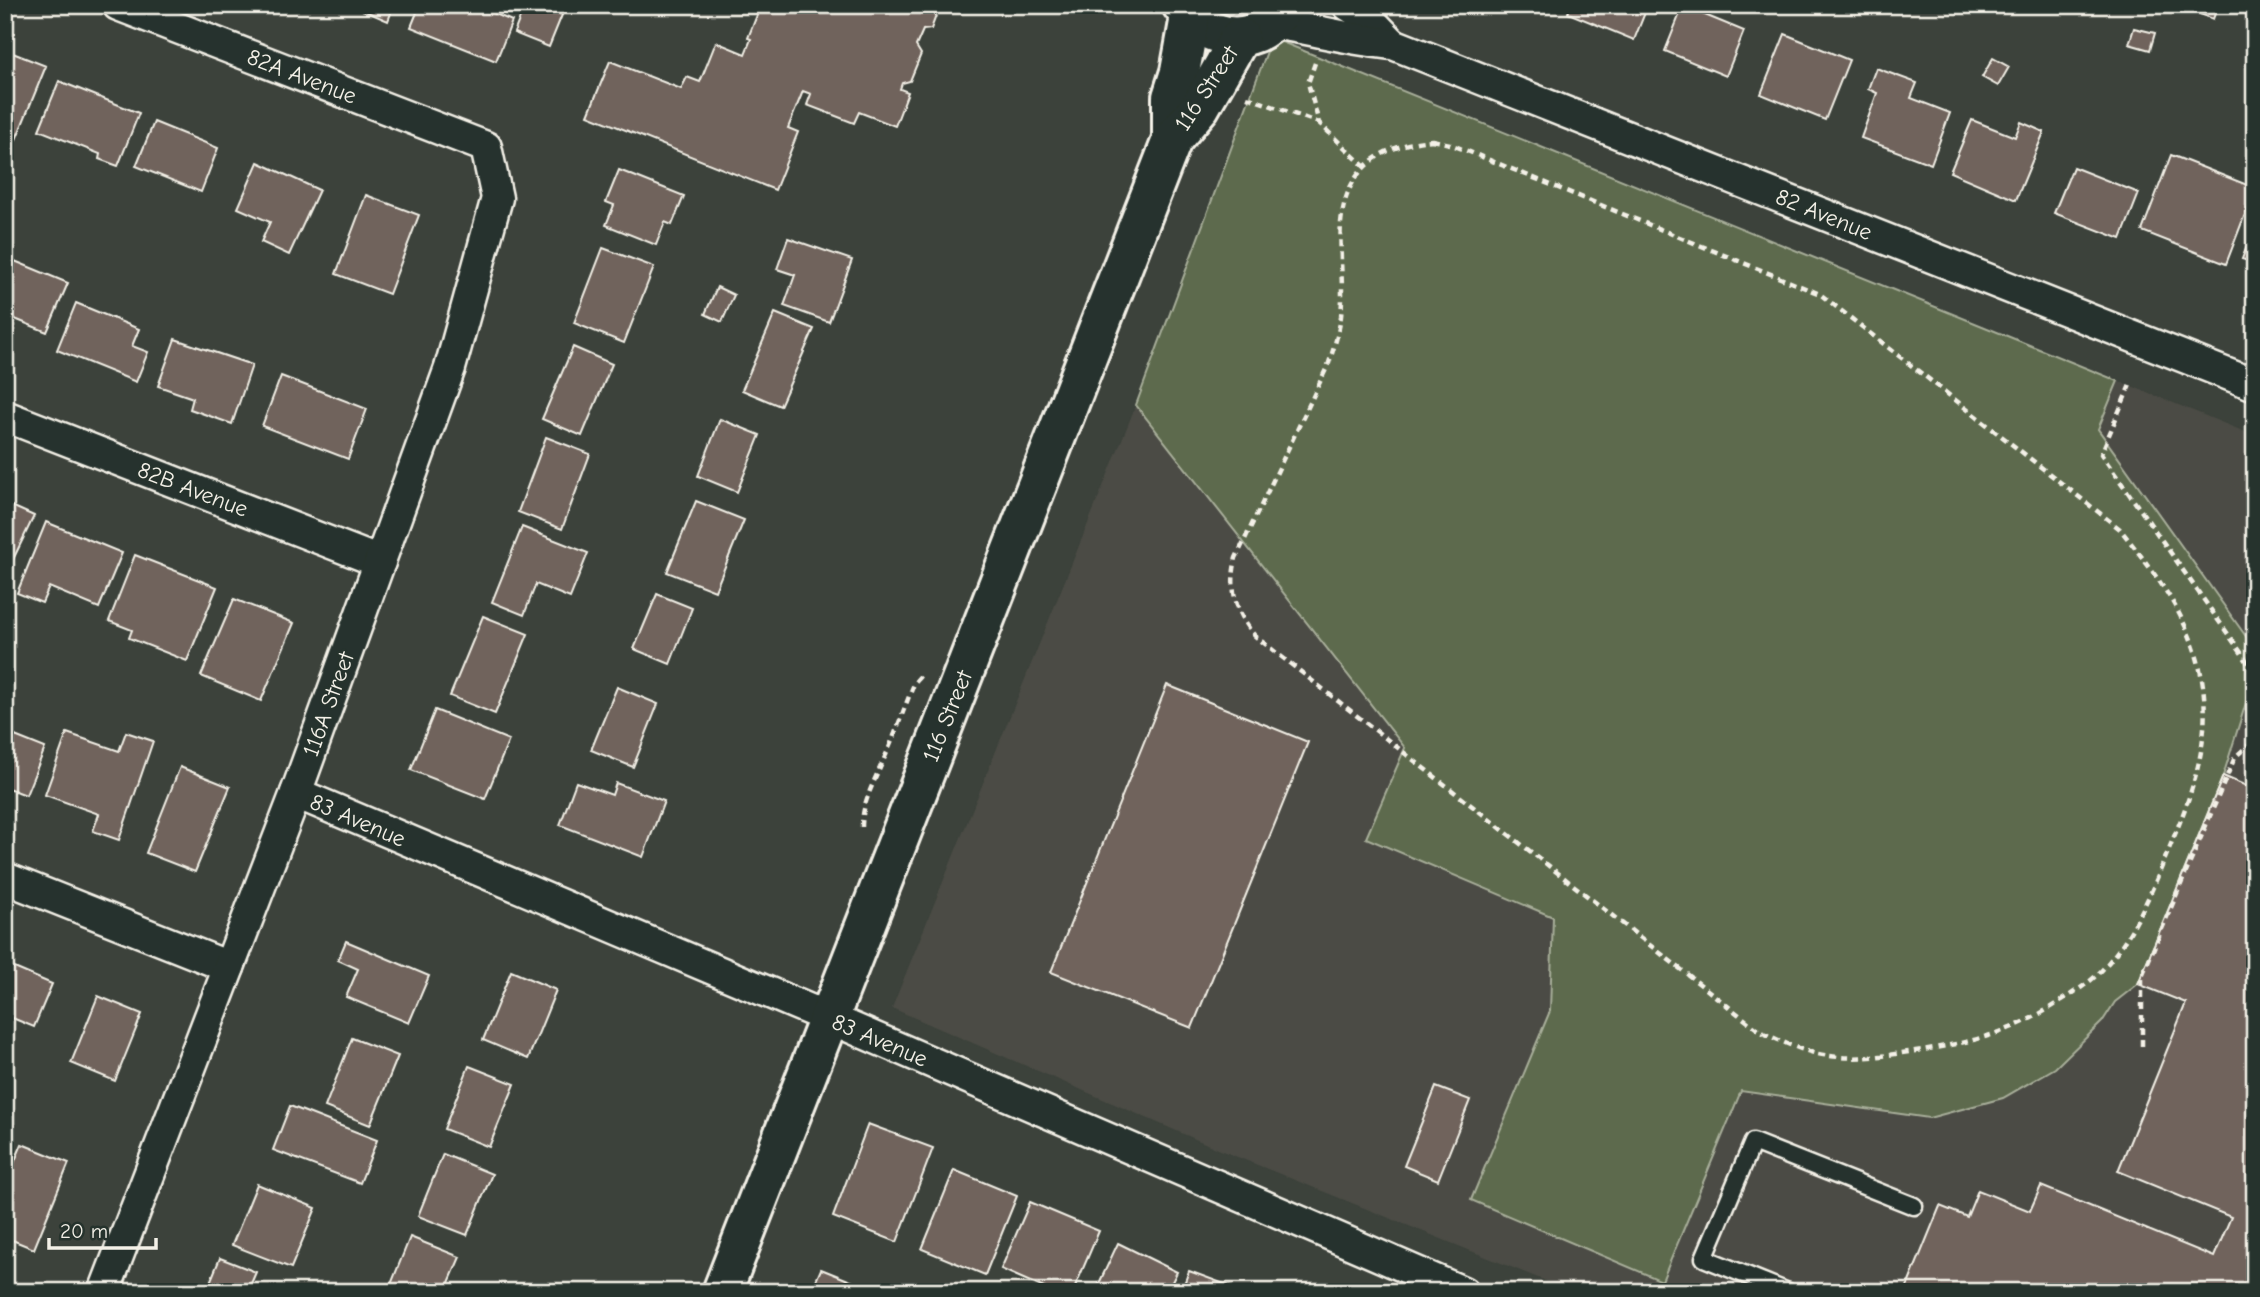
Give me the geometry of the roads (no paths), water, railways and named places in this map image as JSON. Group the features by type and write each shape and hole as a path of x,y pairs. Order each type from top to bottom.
{"street":[{"name":"82A Avenue","path":"118,5 485,146"},
{"name":"82 Avenue","path":"1348,5 1367,17 1393,44"},
{"path":"1186,11 1204,29 1221,36 1265,22"},
{"name":"116 Street","path":"1172,140 1172,97 1180,72 1186,11"},
{"name":"82 Avenue","path":"1265,22 1328,32 1355,40 1393,44 2255,385"},
{"name":"116 Street","path":"722,1292 1172,140 1265,22"},
{"name":"116A Street","path":"104,1292 296,793 450,368 497,198 485,146"},
{"name":"82B Avenue","path":"5,415 380,562"},
{"name":"83 Avenue","path":"296,793 829,1018 1463,1292"},
{"path":"5,878 229,967"}],"lane":[{"path":"1788,1292 1704,1258 1753,1142 1913,1206"}]}
